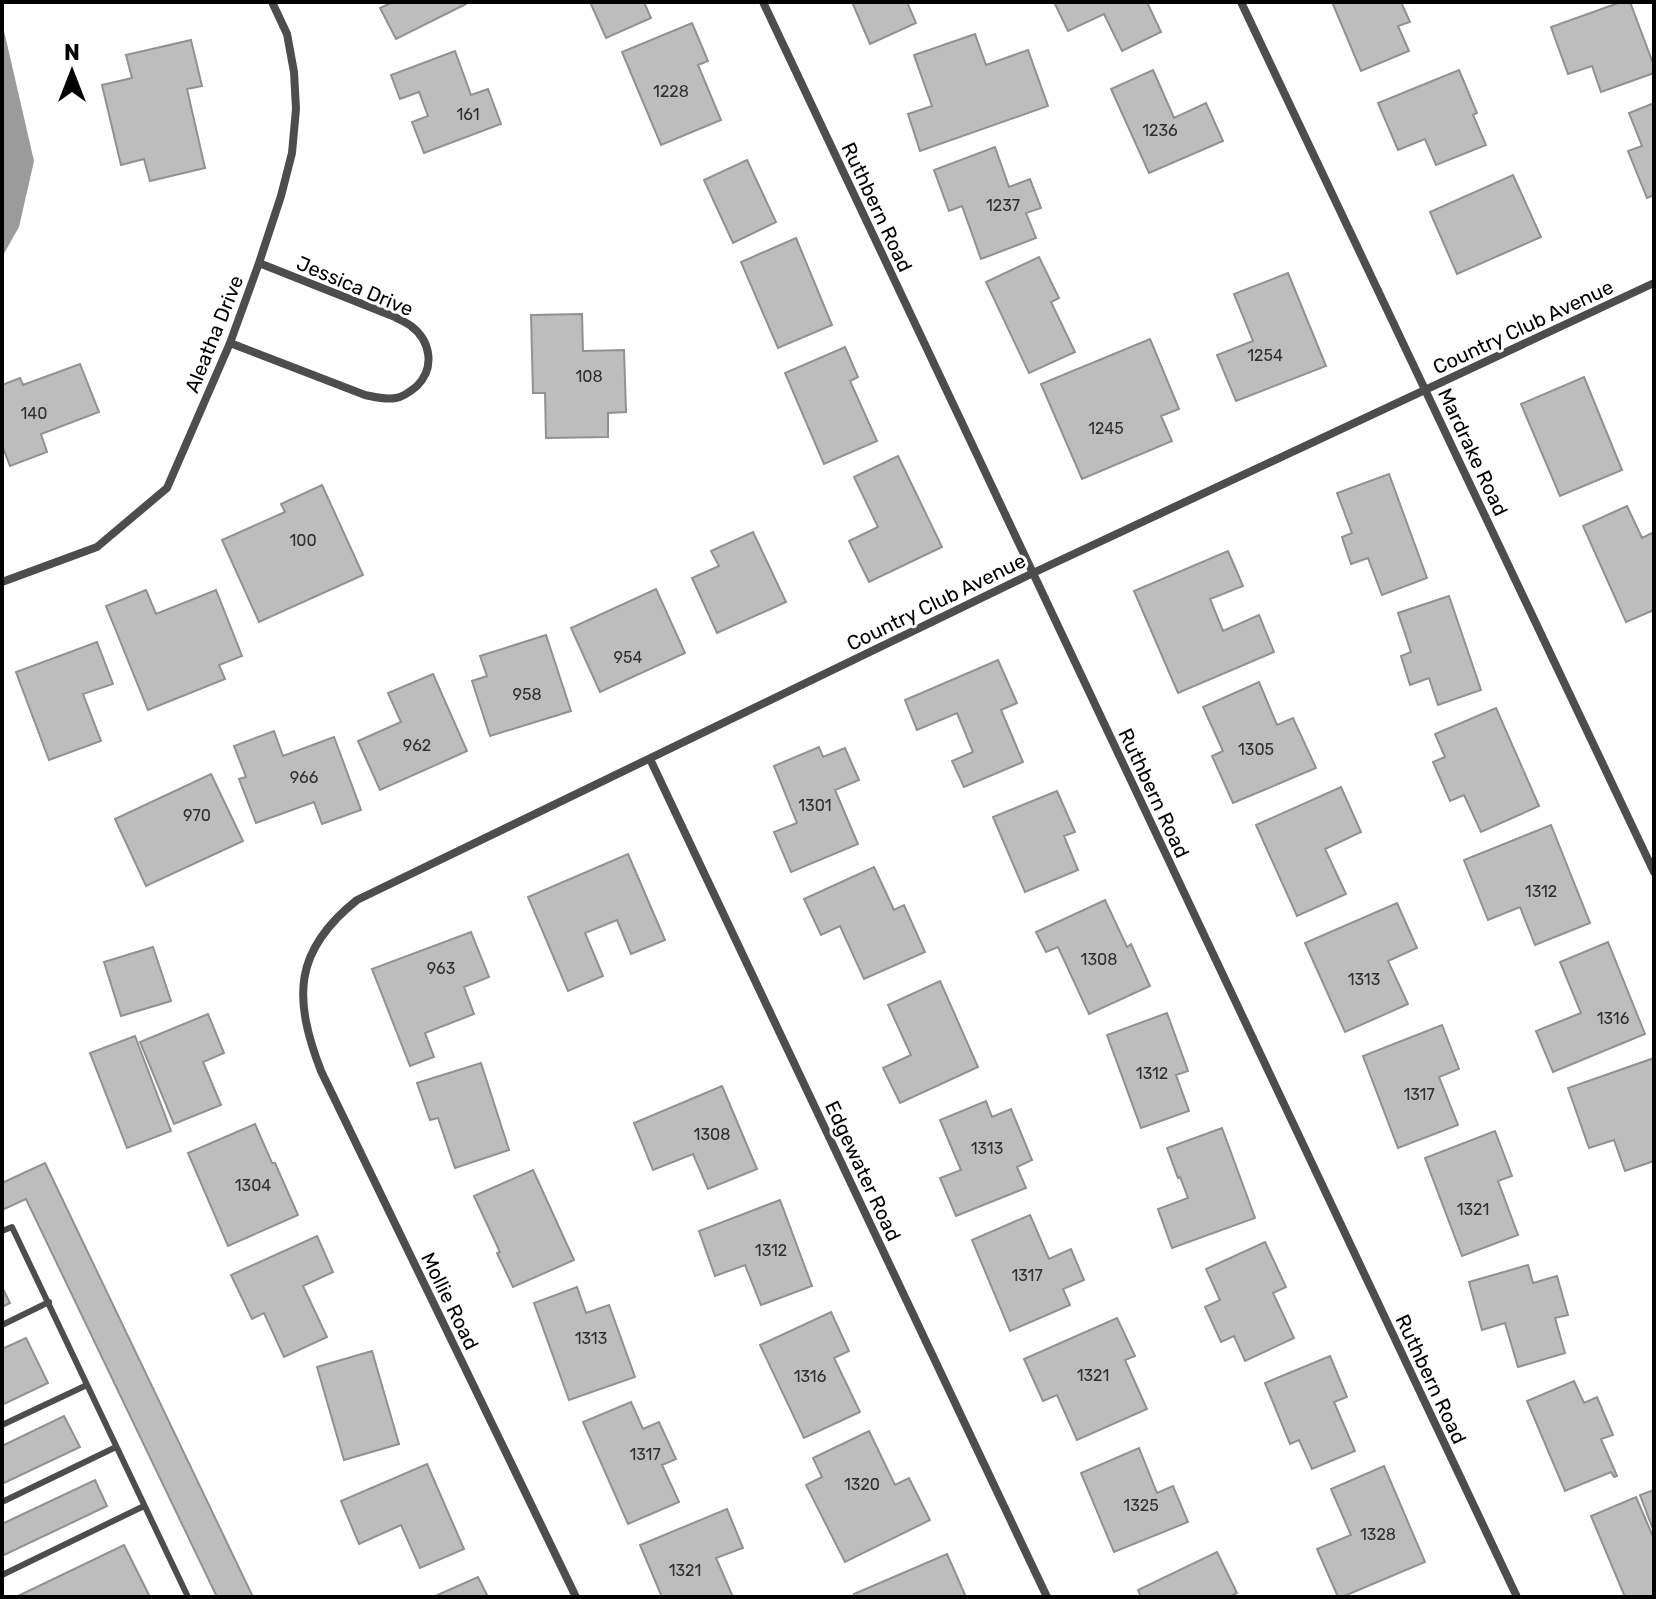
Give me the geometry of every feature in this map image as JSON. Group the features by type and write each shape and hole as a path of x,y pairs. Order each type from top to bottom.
{"street":[{"name":"Aleatha Drive","path":"2,582 97,547 167,488 230,343 281,196 292,153 296,109 294,72 287,34 272,2"},
{"name":"Ruthbern Road","path":"763,2 1517,1597"},
{"name":"Mardrake Road","path":"1241,2 1654,872"},
{"name":"Jessica Drive","path":"230,343 365,395 383,399 409,393 426,374 428,351 423,338 413,327 259,263"},
{"name":"Country Club Avenue","path":"304,1016 307,966 317,941 336,918 357,900 1033,573 1654,283"},
{"name":"Edgewater Road","path":"650,759 1047,1597"},
{"name":"Mollie Road","path":"304,1016 321,1071 576,1597"}],"lane":[{"path":"2,1231 12,1227 188,1597"},
{"path":"2,1325 49,1302"},
{"path":"2,1425 87,1385"},
{"path":"2,1502 116,1447"},
{"path":"2,1575 144,1506"}],"shaded area":[{"path":"2,22 34,161 19,227 2,257"}],"building":[{"path":"393,2 466,4 396,39 380,8"},
{"path":"590,2 644,2 651,18 606,38"},
{"path":"852,2 907,2 916,23 870,44"},
{"path":"1054,2 1147,2 1161,32 1122,51 1104,14 1068,31"},
{"path":"1332,2 1401,2 1410,22 1398,26 1409,51 1361,71"},
{"path":"1621,2 1630,2 1654,73 1601,92 1592,66 1568,74 1551,27"},
{"path":"692,23 708,61 698,65 721,120 661,145 622,52"},
{"path":"975,34 986,65 1028,50 1048,106 920,151 908,114 932,106 914,55"},
{"path":"191,40 202,86 187,89 205,168 150,181 144,159 121,165 102,85 132,78 126,55"},
{"path":"455,51 471,95 488,89 501,124 424,153 412,122 428,116 419,92 400,99 391,75"},
{"path":"1153,70 1174,118 1206,103 1223,141 1149,173 1111,89"},
{"path":"1459,70 1486,145 1436,165 1425,139 1398,150 1378,103"},
{"path":"1654,103 1654,195 1647,198 1628,151 1642,146 1629,113"},
{"path":"995,147 1009,187 1030,179 1041,208 1026,213 1036,238 981,259 962,206 949,211 934,170"},
{"path":"747,160 776,222 733,243 704,180"},
{"path":"1513,175 1541,237 1457,274 1430,212"},
{"path":"796,238 832,325 778,348 741,262"},
{"path":"1039,257 1059,298 1051,302 1075,352 1029,373 986,282"},
{"path":"1288,273 1326,366 1236,401 1217,355 1253,341 1234,294"},
{"path":"582,314 583,351 624,350 626,412 608,413 608,437 546,438 545,393 533,393 531,315"},
{"path":"1150,339 1179,409 1161,416 1172,441 1082,479 1041,384"},
{"path":"845,347 858,377 850,381 877,441 824,464 785,373"},
{"path":"80,364 99,412 41,434 47,452 10,466 2,445 2,385 20,378 23,385"},
{"path":"1584,377 1622,470 1560,496 1521,404"},
{"path":"898,456 942,547 869,582 849,541 878,527 854,477"},
{"path":"1389,474 1427,578 1382,595 1368,558 1351,564 1342,537 1352,533 1337,493"},
{"path":"322,485 363,575 259,622 222,540 285,512 281,504"},
{"path":"1627,506 1642,538 1654,532 1654,610 1626,622 1583,526"},
{"path":"753,532 786,602 717,633 692,578 719,566 711,551"},
{"path":"1228,551 1243,586 1210,599 1223,631 1259,615 1274,652 1178,693 1134,591"},
{"path":"656,589 685,653 600,692 571,628"},
{"path":"146,590 156,614 216,590 242,656 219,665 225,679 148,710 106,606"},
{"path":"1449,596 1481,690 1438,705 1429,678 1410,685 1401,656 1411,652 1398,613"},
{"path":"546,635 571,711 490,736 472,681 487,676 480,656"},
{"path":"97,642 113,684 83,694 101,741 49,760 16,672"},
{"path":"998,660 1017,703 1001,710 1023,762 964,787 952,761 973,752 957,713 917,730 905,700"},
{"path":"433,674 467,751 380,790 358,741 401,722 388,693"},
{"path":"1259,682 1277,725 1293,718 1316,768 1233,803 1212,756 1223,751 1203,707"},
{"path":"1496,708 1539,806 1481,832 1464,795 1450,801 1433,762 1445,757 1435,734"},
{"path":"274,731 283,756 334,737 361,810 322,824 314,802 256,823 239,779 246,777 234,746"},
{"path":"819,747 823,757 845,748 859,780 835,790 858,844 791,872 774,832 797,823 774,766"},
{"path":"211,774 243,841 146,886 115,819"},
{"path":"1341,787 1361,832 1325,849 1346,894 1297,916 1256,825"},
{"path":"1057,791 1075,832 1064,836 1078,870 1025,892 993,817"},
{"path":"1551,825 1590,923 1535,945 1520,907 1488,920 1464,860"},
{"path":"628,854 665,940 631,954 617,920 585,933 603,976 568,991 528,897"},
{"path":"874,867 894,910 904,905 925,952 864,979 840,926 821,935 804,899"},
{"path":"1105,900 1127,947 1131,944 1150,986 1089,1014 1058,947 1046,952 1036,932"},
{"path":"1397,903 1417,948 1388,961 1408,1004 1345,1032 1305,943"},
{"path":"471,932 489,977 464,987 474,1014 425,1033 434,1057 410,1066 372,969"},
{"path":"1608,942 1645,1034 1553,1072 1536,1031 1581,1013 1560,962"},
{"path":"153,947 171,1001 121,1016 104,962"},
{"path":"940,981 978,1067 900,1103 883,1068 911,1055 888,1005"},
{"path":"1167,1013 1188,1071 1176,1075 1189,1111 1141,1128 1107,1035"},
{"path":"208,1014 224,1053 203,1062 221,1105 174,1124 140,1042"},
{"path":"1442,1025 1459,1069 1439,1077 1458,1125 1398,1148 1363,1056"},
{"path":"135,1036 171,1131 127,1148 90,1053"},
{"path":"1654,1058 1654,1161 1625,1171 1614,1140 1589,1148 1568,1088"},
{"path":"481,1063 509,1150 455,1168 438,1118 430,1120 417,1083"},
{"path":"722,1086 757,1169 708,1189 693,1154 653,1170 634,1123"},
{"path":"986,1101 992,1117 1011,1109 1032,1160 1017,1167 1026,1188 956,1216 940,1178 961,1170 940,1120"},
{"path":"255,1124 298,1215 228,1246 188,1153"},
{"path":"1222,1128 1255,1218 1172,1248 1158,1209 1188,1198 1167,1148"},
{"path":"1495,1131 1512,1176 1498,1181 1518,1235 1462,1256 1425,1158"},
{"path":"45,1163 253,1597 217,1597 26,1199 2,1210 2,1183"},
{"path":"533,1170 574,1260 513,1287 474,1196"},
{"path":"780,1200 812,1286 761,1305 745,1265 715,1276 699,1231"},
{"path":"1030,1215 1049,1259 1071,1249 1084,1280 1063,1289 1070,1305 1010,1331 972,1240"},
{"path":"317,1236 333,1272 303,1286 327,1337 284,1357 264,1313 252,1319 231,1275"},
{"path":"1265,1242 1286,1287 1273,1293 1294,1338 1245,1361 1234,1336 1221,1342 1205,1307 1220,1300 1206,1269"},
{"path":"1528,1265 1533,1283 1557,1276 1568,1315 1555,1318 1565,1353 1518,1367 1505,1323 1482,1330 1469,1282"},
{"path":"2,1287 10,1303 2,1307"},
{"path":"577,1287 586,1313 609,1305 635,1377 569,1400 534,1303"},
{"path":"831,1312 849,1351 834,1358 860,1412 804,1438 760,1345"},
{"path":"1117,1318 1135,1356 1125,1360 1147,1409 1077,1440 1057,1395 1043,1401 1024,1359"},
{"path":"26,1338 48,1383 2,1405 2,1349"},
{"path":"372,1351 399,1444 344,1460 317,1367"},
{"path":"1330,1356 1347,1397 1334,1402 1355,1451 1312,1469 1299,1440 1290,1444 1265,1383"},
{"path":"1574,1381 1584,1403 1597,1397 1613,1435 1601,1439 1617,1476 1614,1477 1611,1472 1565,1491 1527,1401"},
{"path":"631,1402 643,1429 659,1422 676,1459 662,1465 679,1502 628,1524 583,1422"},
{"path":"64,1416 80,1447 2,1484 2,1446"},
{"path":"869,1431 895,1485 909,1478 930,1520 845,1562 806,1485 822,1477 813,1458"},
{"path":"1139,1448 1157,1493 1173,1486 1188,1522 1114,1552 1081,1473"},
{"path":"427,1464 464,1549 420,1568 401,1525 359,1544 341,1501"},
{"path":"1384,1466 1425,1562 1338,1597 1317,1549 1351,1535 1331,1489"},
{"path":"95,1480 107,1506 2,1556 2,1524"},
{"path":"1654,1490 1654,1532 1640,1495"},
{"path":"1636,1497 1654,1539 1654,1597 1625,1597 1591,1516"},
{"path":"727,1509 743,1548 716,1558 733,1597 662,1597 640,1545"},
{"path":"124,1545 150,1597 16,1597"},
{"path":"1217,1552 1237,1593 1229,1597 1141,1597 1138,1590"},
{"path":"947,1554 966,1597 856,1597 854,1594"},
{"path":"478,1577 488,1597 433,1597"}]}
